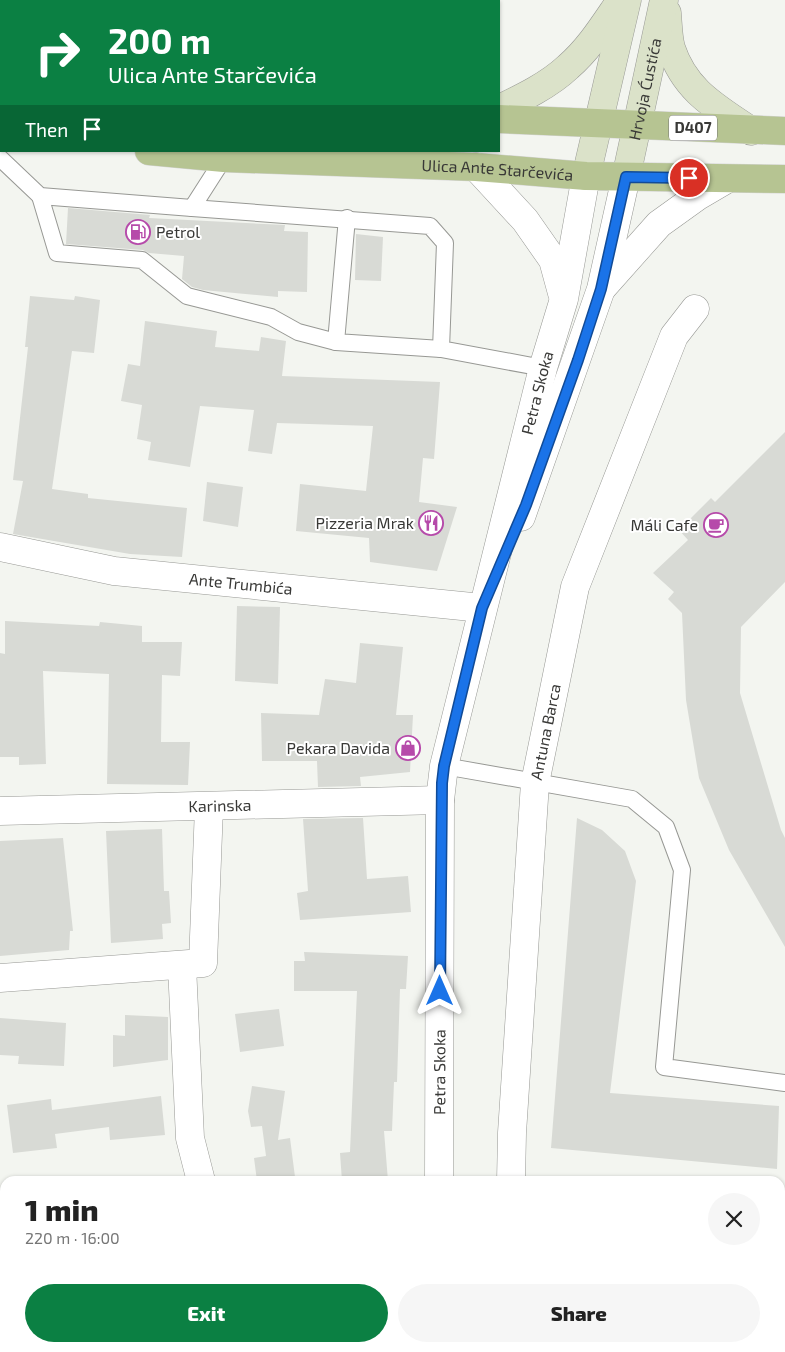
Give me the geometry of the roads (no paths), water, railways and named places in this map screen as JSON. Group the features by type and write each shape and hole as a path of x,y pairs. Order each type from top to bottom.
{"main road":[{"path":"500,108 523,97 567,68 589,46 621,0"},
{"path":"586,176 627,0"},
{"path":"665,0 671,48 687,82 700,96 751,131"},
{"name":"Hrvoja Ćustića","path":"626,177 665,0"},
{"name":"D407","path":"500,119 785,131"},
{"name":"Ulica Ante Starčevića","path":"160,152 224,158 476,167 586,176 785,179"}],"street":[{"path":"476,167 525,220 553,260 564,300"},
{"name":"Petra Skoka","path":"439,1176 440,800 444,766 543,368 564,300 586,176"},
{"name":"Petra Skoka","path":"482,608 526,505 601,289 626,177"},
{"path":"601,289 659,224 698,196 727,179"},
{"name":"Antuna Barca","path":"511,1176 512,1133 536,783 575,587 674,336 695,309"},
{"name":"Ante Trumbića","path":"0,547 114,571 482,608"},
{"name":"Karinska","path":"0,811 440,800"},
{"path":"0,978 203,963 209,807"},
{"path":"182,966 190,1138 200,1176"}],"lane":[{"path":"0,158 40,196 56,253 142,260 187,296 271,317 298,332 336,342 441,349 543,368"},
{"path":"192,208 224,158"},
{"path":"40,196 347,218 430,226 444,242 441,349"},
{"path":"336,342 347,218"},
{"path":"444,766 632,799 666,827 682,870 664,1067 785,1083"}],"place":[{"name":"Petrol","path":"138,232"},
{"name":"Pizzeria Mrak","path":"431,523"},
{"name":"Máli Cafe","path":"716,525"},
{"name":"Pekara Davida","path":"408,748"}]}
